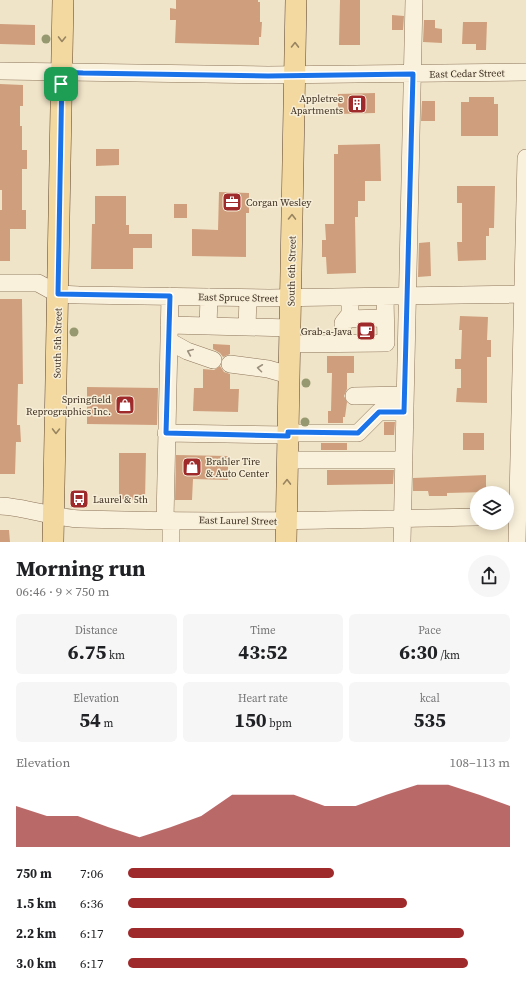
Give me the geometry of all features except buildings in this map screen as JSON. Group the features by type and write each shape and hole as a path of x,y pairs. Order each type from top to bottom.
{"main road":[{"name":"South 5th Street","path":"53,542 63,0"},
{"name":"South 6th Street","path":"286,542 296,0"}],"street":[{"path":"402,542 414,0"},
{"name":"East Cedar Street","path":"0,71 295,76 526,72"},
{"path":"517,542 526,158"},
{"name":"East Spruce Street","path":"0,284 38,283 58,294 248,298 408,297 524,294"},
{"path":"170,296 166,433 168,520 171,542"},
{"path":"208,326 209,297"},
{"path":"343,343 343,323 350,314 350,297"},
{"path":"169,333 208,326 248,327 290,336 343,343 386,342 385,297"},
{"path":"248,298 248,327"},
{"path":"346,319 385,318"},
{"path":"169,333 187,351 213,360"},
{"path":"230,364 268,369 289,375"},
{"path":"354,396 405,404"},
{"path":"166,433 358,433 379,412 405,404"},
{"path":"288,460 404,460"},
{"name":"East Laurel Street","path":"0,506 22,508 79,519 286,521 470,517"}],"place":[{"name":"Appletree Apartments","path":"357,104"},
{"name":"Corgan Wesley","path":"232,202"},
{"name":"Grab-a-Java","path":"366,331"},
{"name":"Springfield Reprographics Inc.","path":"125,405"},
{"name":"Brahler Tire & Auto Center","path":"192,467"},
{"name":"Laurel & 5th","path":"79,499"}],"route":[{"path":"62,72 268,76 413,74 410,140 408,297 404,412 379,412 358,433 288,432 288,436 270,436 166,433 170,296 58,294 61,84 62,72"}]}
